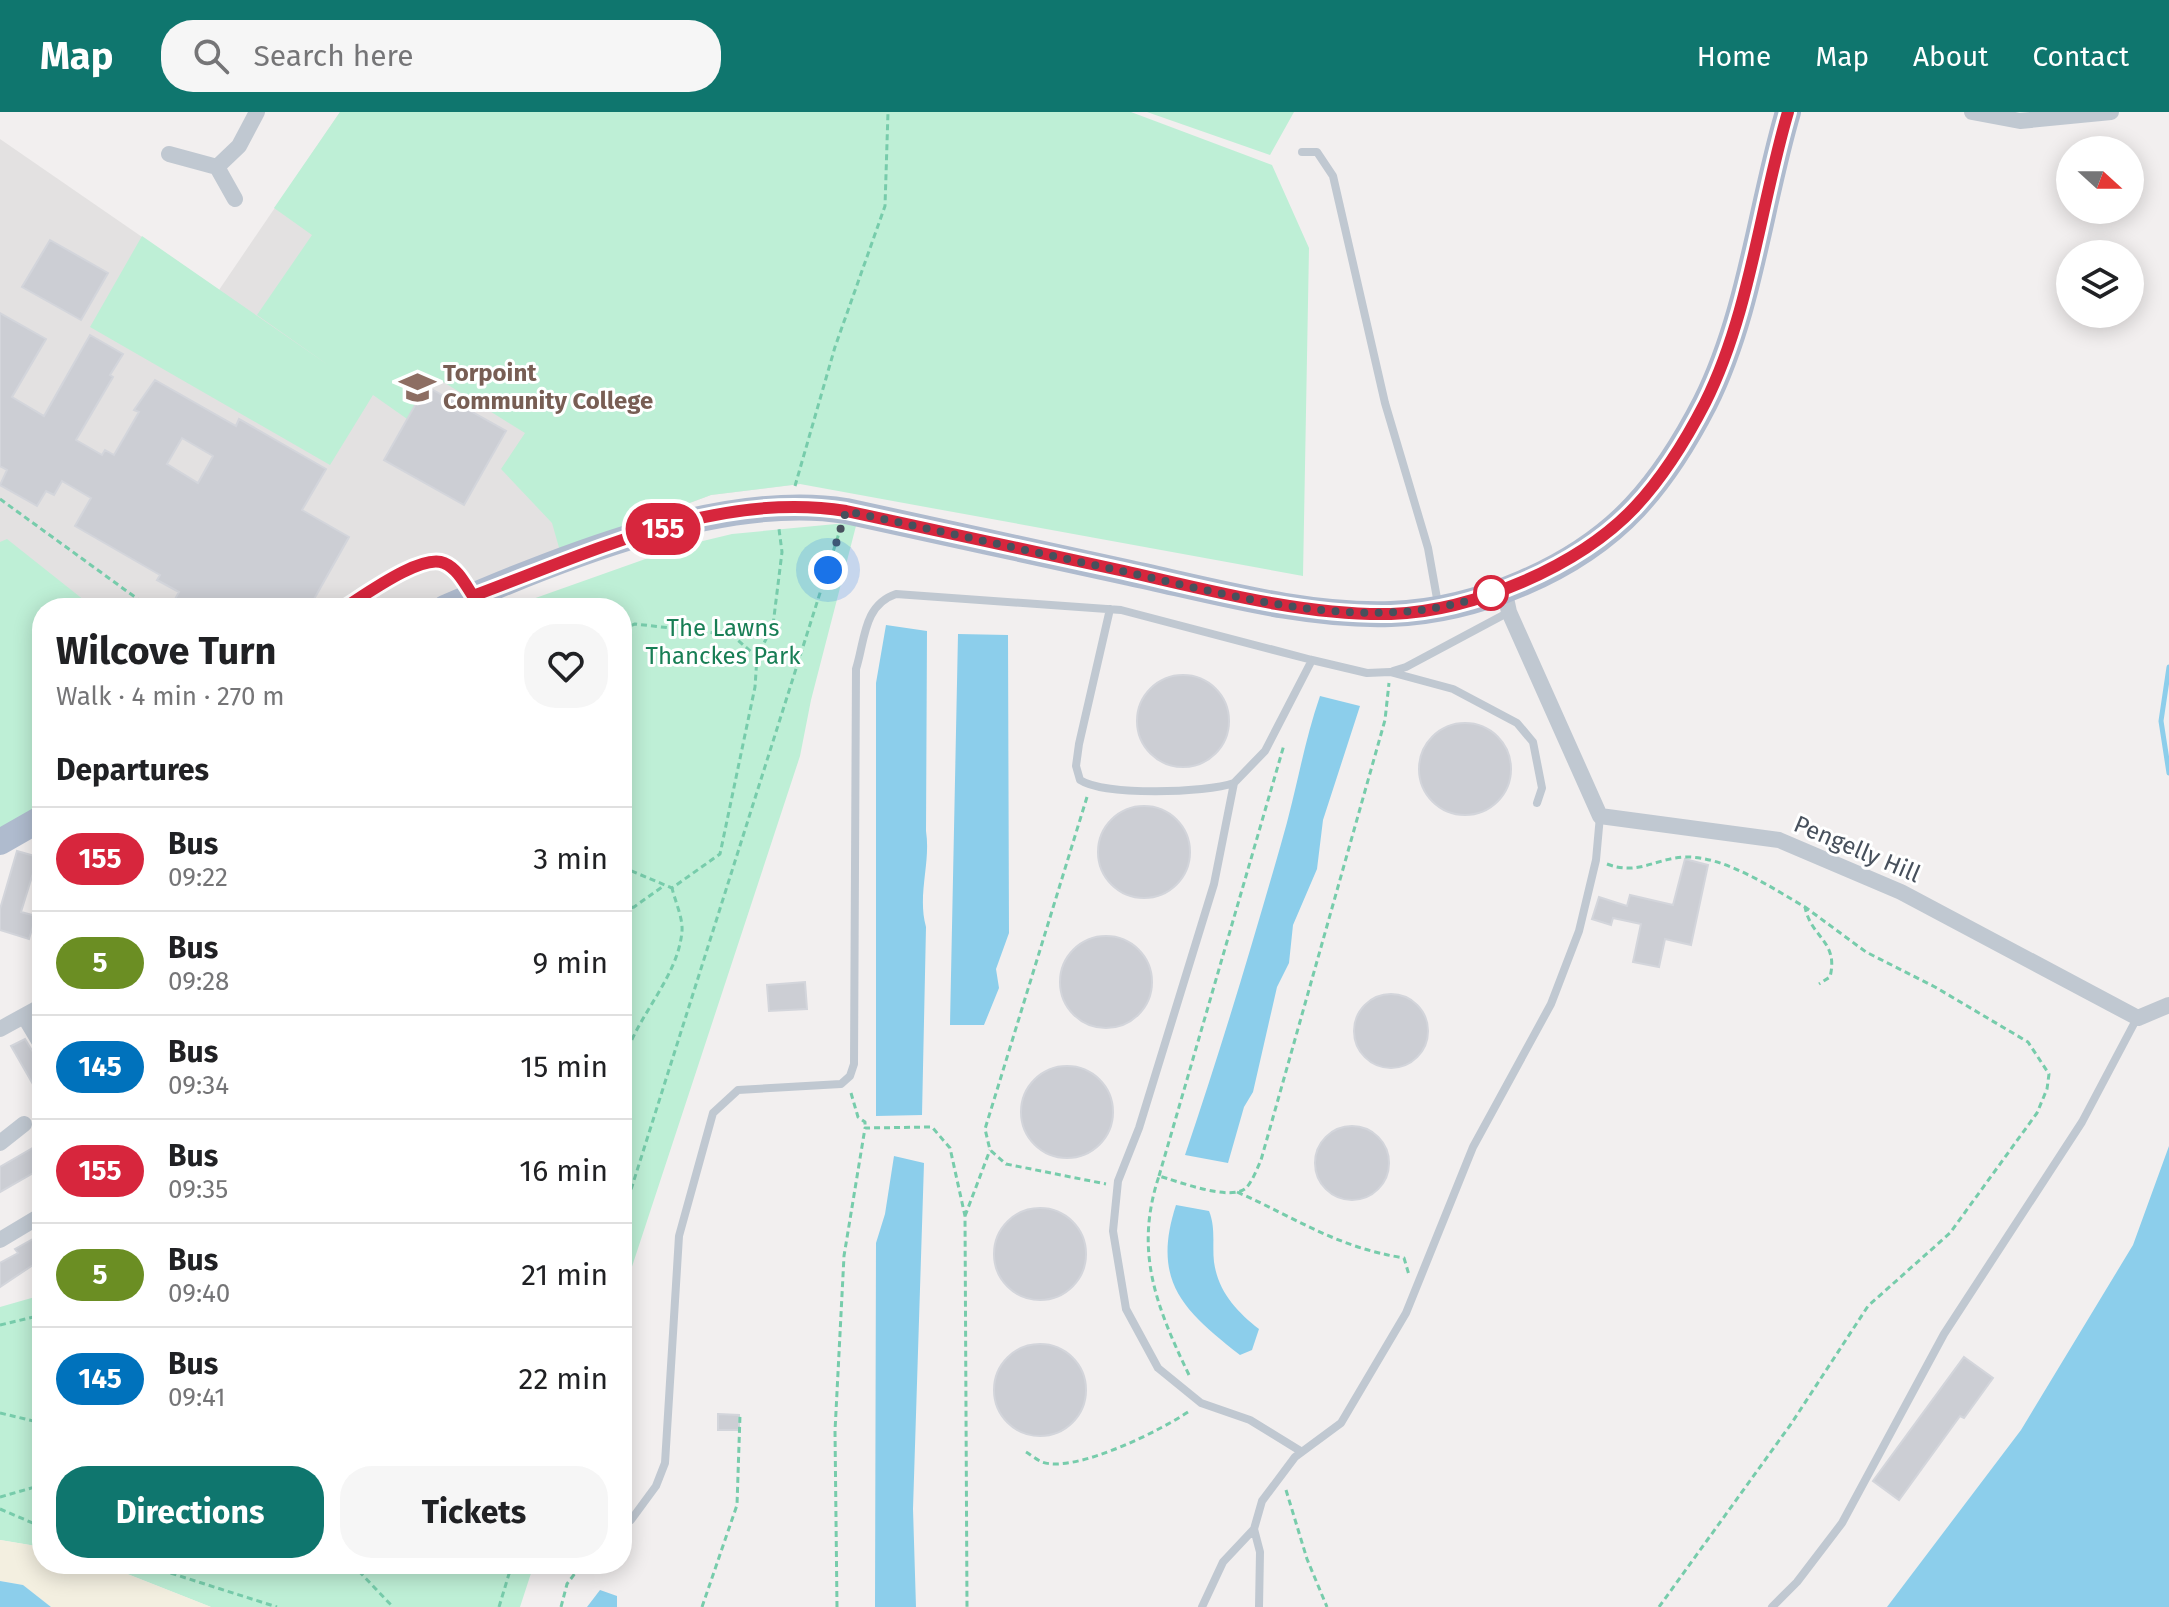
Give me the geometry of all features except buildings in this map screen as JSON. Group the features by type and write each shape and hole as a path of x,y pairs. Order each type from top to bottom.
{"main road":[{"path":"468,598 674,526 783,507 846,511 1230,595 1313,607 1389,614 1507,600 1633,509 1663,474 1686,439 1722,361 1788,112"},
{"path":"0,842 32,824"}],"street":[{"path":"217,167 239,146 257,112"},
{"path":"1972,112 2020,121 2111,112"},
{"path":"169,154 217,167 235,199"},
{"path":"1507,600 1600,816"},
{"name":"Pengelly Hill","path":"1600,816 1779,840 1901,892 2138,1018"},
{"path":"2138,1018 2169,1005"},
{"path":"0,1029 32,1012"},
{"path":"24,1016 32,1029"},
{"path":"0,1143 24,1124"},
{"path":"0,1240 32,1221"}],"lane":[{"path":"1302,152 1317,152 1333,176 1385,403 1428,548 1439,609"},
{"path":"361,598 426,560 443,562 456,570 473,596"},
{"path":"632,1519 656,1486 665,1463 679,1236 713,1113 738,1090 829,1087 845,1080 854,1064 856,669 865,626 874,609 896,594 1110,609 1367,673 1390,672 1406,667 1507,600"},
{"path":"1110,609 1076,766 1080,780 1114,792 1180,791 1234,783"},
{"path":"1302,1452 1250,1420 1201,1403 1158,1368 1126,1309 1113,1231 1117,1186 1139,1128 1214,884 1234,783 1265,751 1312,660"},
{"path":"1390,672 1453,689 1517,723 1533,742 1542,788 1537,803"},
{"path":"1202,1607 1223,1562 1254,1529 1262,1501 1302,1452 1341,1423 1406,1313 1473,1147 1551,1004 1579,931 1596,860 1600,816"},
{"path":"1772,1607 1797,1582 1842,1523 1944,1334 2082,1122 2138,1018"},
{"path":"1254,1529 1260,1552 1259,1607"}],"path":[{"path":"632,870 662,887 672,888 720,854 755,687 757,657 773,625 782,552 783,507 885,206 888,112"},
{"path":"0,499 136,598"},
{"path":"632,1186 846,511"},
{"path":"632,625 732,635 757,657"},
{"path":"1237,1192 1246,1188 1261,1160 1385,720 1390,672"},
{"path":"1026,1452 1043,1463 1052,1464 1108,1452 1146,1437 1201,1403 1155,1295 1148,1268 1148,1220 1198,1033 1287,736 1284,719"},
{"path":"1089,785 1084,811 988,1117 986,1140 990,1150 1006,1164 1117,1186"},
{"path":"1596,860 1624,871 1686,857 1745,871 1805,907 1866,952 1935,987 2028,1042 2049,1074 2047,1089 2037,1113 1950,1233 1868,1306 1791,1424 1659,1607"},
{"path":"632,908 662,887"},
{"path":"632,1042 644,1011 677,950 682,929 672,888"},
{"path":"1805,907 1807,921 1830,948 1834,961 1830,977 1819,984"},
{"path":"837,1607 835,1431 844,1256 865,1128 845,1080"},
{"path":"865,1128 924,1126 938,1131 950,1148 965,1216 967,1607"},
{"path":"965,1216 990,1150"},
{"path":"1159,1176 1208,1190 1237,1192 1324,1237 1368,1252 1404,1258 1407,1274 1419,1281"},
{"path":"0,1325 32,1317"},
{"path":"0,1413 32,1421"},
{"path":"702,1607 737,1505 740,1415"},
{"path":"1281,1475 1307,1559 1327,1607"},
{"path":"0,1497 32,1488"},
{"path":"0,1509 32,1523"},
{"path":"173,1574 277,1607"},
{"path":"362,1574 393,1607"},
{"path":"499,1607 509,1574"},
{"path":"561,1607 567,1584 574,1574"}],"shaded area":[{"name":"Torpoint Community College","path":"340,112 800,484 711,495 438,598 32,598 32,661 0,830 0,139 219,290"}],"green space":[{"path":"340,112 1131,112 1272,165 1309,248 1303,576 800,484 711,495 560,551 552,523 501,469 525,433 437,378 410,421 373,395 330,465 90,327 142,236 331,367 257,315 312,235 274,208"},
{"path":"1147,112 1294,112 1270,155"},
{"name":"The Lawns Thanckes Park","path":"857,522 811,700 800,756 632,1267 632,598 535,598 682,546 732,534"},
{"path":"7,539 81,598 32,598 32,812 0,830 0,542"},
{"path":"32,1298 32,1545 0,1540 0,1307"},
{"path":"127,1574 531,1574 520,1607 211,1607"}],"sand":[{"path":"0,1540 32,1545 32,1574 127,1574 211,1607 51,1607 23,1585 0,1581"}],"water":[{"path":"886,625 927,631 922,1115 876,1116 876,683"},
{"path":"958,634 1008,635 1009,933 996,969 999,988 984,1025 950,1025"},
{"path":"1320,696 1360,706 1323,820 1317,869 1293,925 1289,963 1277,987 1253,1092 1244,1107 1228,1163 1185,1155 1258,922"},
{"path":"2169,1146 2169,1607 1887,1607 2021,1430 2133,1245"},
{"path":"894,1156 924,1163 913,1509 916,1607 875,1607 876,1243 885,1214"},
{"path":"1176,1205 1209,1211 1219,1282 1236,1308 1259,1329 1252,1350 1240,1355 1203,1324 1178,1292 1170,1275 1168,1255 1169,1232"},
{"path":"0,1581 23,1585 51,1607 0,1607"},
{"path":"600,1590 617,1596 617,1607 587,1607"}],"waterway":[{"path":"2169,667 2161,721 2169,773"}],"bus line":[{"name":"155","path":"361,598 426,560 443,562 456,570 473,596 599,549 689,522 778,507 823,507 846,511 1230,595 1313,607 1389,614 1439,609 1479,597 1525,580 1564,560 1601,535 1633,509 1663,474 1686,439 1722,361 1741,299 1788,112"}],"place":[{"name":"Torpoint Community College","path":"417,387"}],"route":[{"path":"828,570 846,511 1230,595 1313,607 1389,614 1439,609 1491,593"}]}
